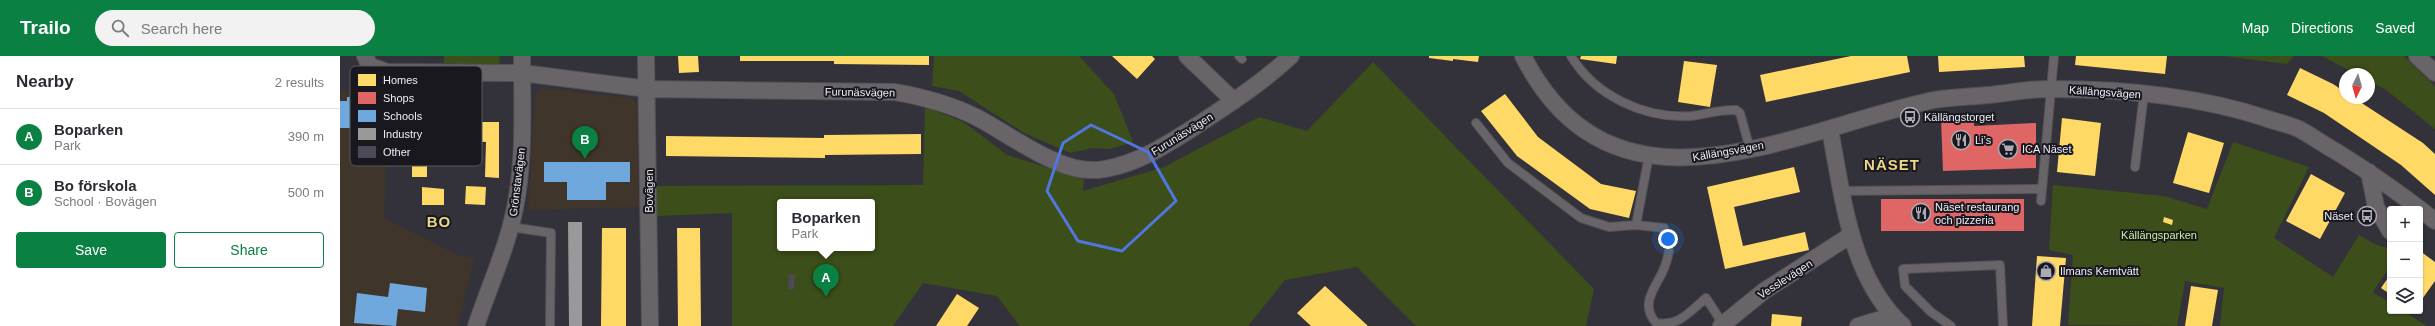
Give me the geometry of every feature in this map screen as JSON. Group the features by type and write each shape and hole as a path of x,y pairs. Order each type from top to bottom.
{"street":[{"name":"Furunäsvägen","path":"364,56 370,66"},
{"name":"Grönstavägen","path":"476,326 511,227 518,191 521,150 522,56"},
{"name":"Bovägen","path":"646,56 648,89 650,326"},
{"path":"1187,56 1234,101"},
{"name":"Furunäsvägen","path":"482,73 522,73 648,89 895,92 941,103 976,117 1026,148 1080,170 1104,169 1128,163 1154,152 1234,101 1292,56"},
{"name":"Källängsvägen","path":"1523,56 1534,77 1555,106 1575,122 1606,141 1628,151 1649,155 1700,159 1830,130 1930,101 2052,88 2144,94 2225,105 2298,128 2400,192 2413,206"},
{"path":"2417,56 2435,73"},
{"path":"1830,130 1851,235 1867,276 1882,301 1900,324"},
{"path":"2369,172 2376,207 2387,226"},
{"name":"Källängsvägen","path":"2423,215 2435,221"},
{"name":"Vesslevägen","path":"1722,325 1764,291 1851,235"},
{"path":"1858,326 1878,320 1900,324"}],"lane":[{"path":"1571,56 1579,70 1596,85 1618,100 1638,109 1682,116 1736,110 1740,113 1750,149"},
{"path":"2041,201 2054,56"},
{"path":"2135,167 2144,94"},
{"path":"1476,123 1508,163 1581,218 1609,227 1636,225 1664,228"},
{"path":"1636,225 1649,155"},
{"path":"1842,191 2042,189"},
{"path":"511,227 551,233 550,326"},
{"path":"1669,251 1665,266 1649,296 1651,318 1656,322 1668,324 1677,322 1706,298 1722,325"},
{"path":"1951,326 1931,312 1905,286 1903,269 2000,265 2003,326"}],"highlighted area":[{"path":"1091,125 1148,152 1176,201 1122,251 1078,241 1047,191 1063,143"}],"shaded area":[{"path":"541,88 631,98 638,106 639,207 528,210 535,95"},
{"path":"340,91 350,91 350,166 386,166 384,218 458,255 474,258 458,326 340,326"}],"green space":[{"path":"444,56 500,56 499,66 444,63"},
{"path":"934,56 1079,56 1114,94 1133,142 1110,149 1092,148 1070,153 1024,133 959,91 932,86"},
{"path":"2223,56 2294,56 2287,64"},
{"path":"2322,56 2404,56 2435,86 2435,129 2385,89 2375,84 2375,68 2345,68"},
{"path":"1373,62 1594,289 1586,326 1416,326 1357,267 1285,280 1248,326 1020,326 997,296 923,283 893,326 732,326 732,213 656,216 656,186 923,185 925,106 965,123 1007,155 1084,179 1083,191 1164,167 1259,117 1307,131"},
{"name":"Källängsparken","path":"2233,142 2309,167 2274,238 2333,277 2359,235 2375,244 2387,248 2387,271 2373,292 2387,301 2387,314 2408,314 2427,326 2220,326 2224,288 2185,281 2177,326 2068,325 2073,255 2049,250 2053,185 2164,196 2207,209"}],"building: Homes":[{"path":"678,56 698,56 699,72 679,73"},
{"path":"740,56 929,56 929,65 834,64 834,61 740,61"},
{"path":"1112,56 1152,56 1155,59 1137,79"},
{"path":"1429,56 1479,56 1478,62 1453,59 1453,61 1429,58"},
{"path":"1581,56 1617,56 1616,64 1580,59"},
{"path":"1851,56 1907,56 1910,72 1766,102 1760,75"},
{"path":"1938,56 2024,56 2025,67 1939,72"},
{"path":"2076,56 2167,56 2165,74 2075,65"},
{"path":"1684,61 1717,65 1710,107 1678,102"},
{"path":"2300,68 2339,88 2339,104 2363,104 2423,143 2435,154 2435,195 2401,165 2324,113 2287,95"},
{"path":"1505,94 1538,137 1601,184 1636,191 1629,218 1590,209 1517,156 1481,111"},
{"path":"2062,118 2101,123 2095,176 2057,172"},
{"path":"482,122 499,122 499,178 485,177 486,142 482,142"},
{"path":"2188,132 2224,143 2209,193 2173,183"},
{"path":"921,134 921,154 825,155 825,158 666,156 666,136 824,138 824,135"},
{"path":"412,166 427,166 427,177 412,177"},
{"path":"1794,167 1800,192 1734,207 1743,246 1805,232 1809,250 1725,269 1707,187"},
{"path":"2311,174 2345,193 2320,239 2286,221"},
{"path":"466,186 486,187 485,205 465,204"},
{"path":"422,187 444,189 444,205 422,205"},
{"path":"2164,217 2173,220 2172,225 2163,222"},
{"path":"602,228 626,228 626,326 601,326"},
{"path":"677,228 700,228 701,326 678,326"},
{"path":"2423,253 2435,262 2435,281 2423,298"},
{"path":"2037,256 2066,258 2060,326 2032,326"},
{"path":"2387,279 2387,292 2381,288"},
{"path":"1325,286 1368,326 1311,326 1297,313"},
{"path":"2191,286 2218,290 2212,326 2185,326"},
{"path":"957,294 979,308 967,326 936,326"},
{"path":"1772,314 1802,317 1801,326 1771,326"}],"building: Shops":[{"path":"1974,116 1974,126 2036,123 2036,168 1943,171 1941,119"},
{"path":"1881,199 2024,199 2024,231 1881,231"}],"building: Schools":[{"path":"347,97 350,97 350,128 340,128 340,101 347,101"},
{"path":"544,162 630,162 630,182 606,182 606,200 567,200 567,182 544,182"},
{"path":"390,283 427,288 425,312 398,309 396,326 354,323 357,293 388,297"}],"building: Industry":[{"path":"568,222 582,222 582,326 569,326"}],"building: Other":[{"path":"789,274 795,275 794,289 788,289"}],"place":[{"name":"Källängstorget","path":"1910,117"},
{"name":"Li’s","path":"1961,140"},
{"name":"ICA Näset","path":"2008,149"},
{"name":"Bo förskola","path":"585,159"},
{"name":"Näset restaurang och pizzeria","path":"1921,213"},
{"name":"Näset","path":"2367,216"},
{"name":"Ilmans Kemtvätt","path":"2046,271"},
{"name":"Boparken","path":"826,297"}],"district":[{"name":"NÄSET","path":"1892,164"},
{"name":"BO","path":"439,221"}]}
